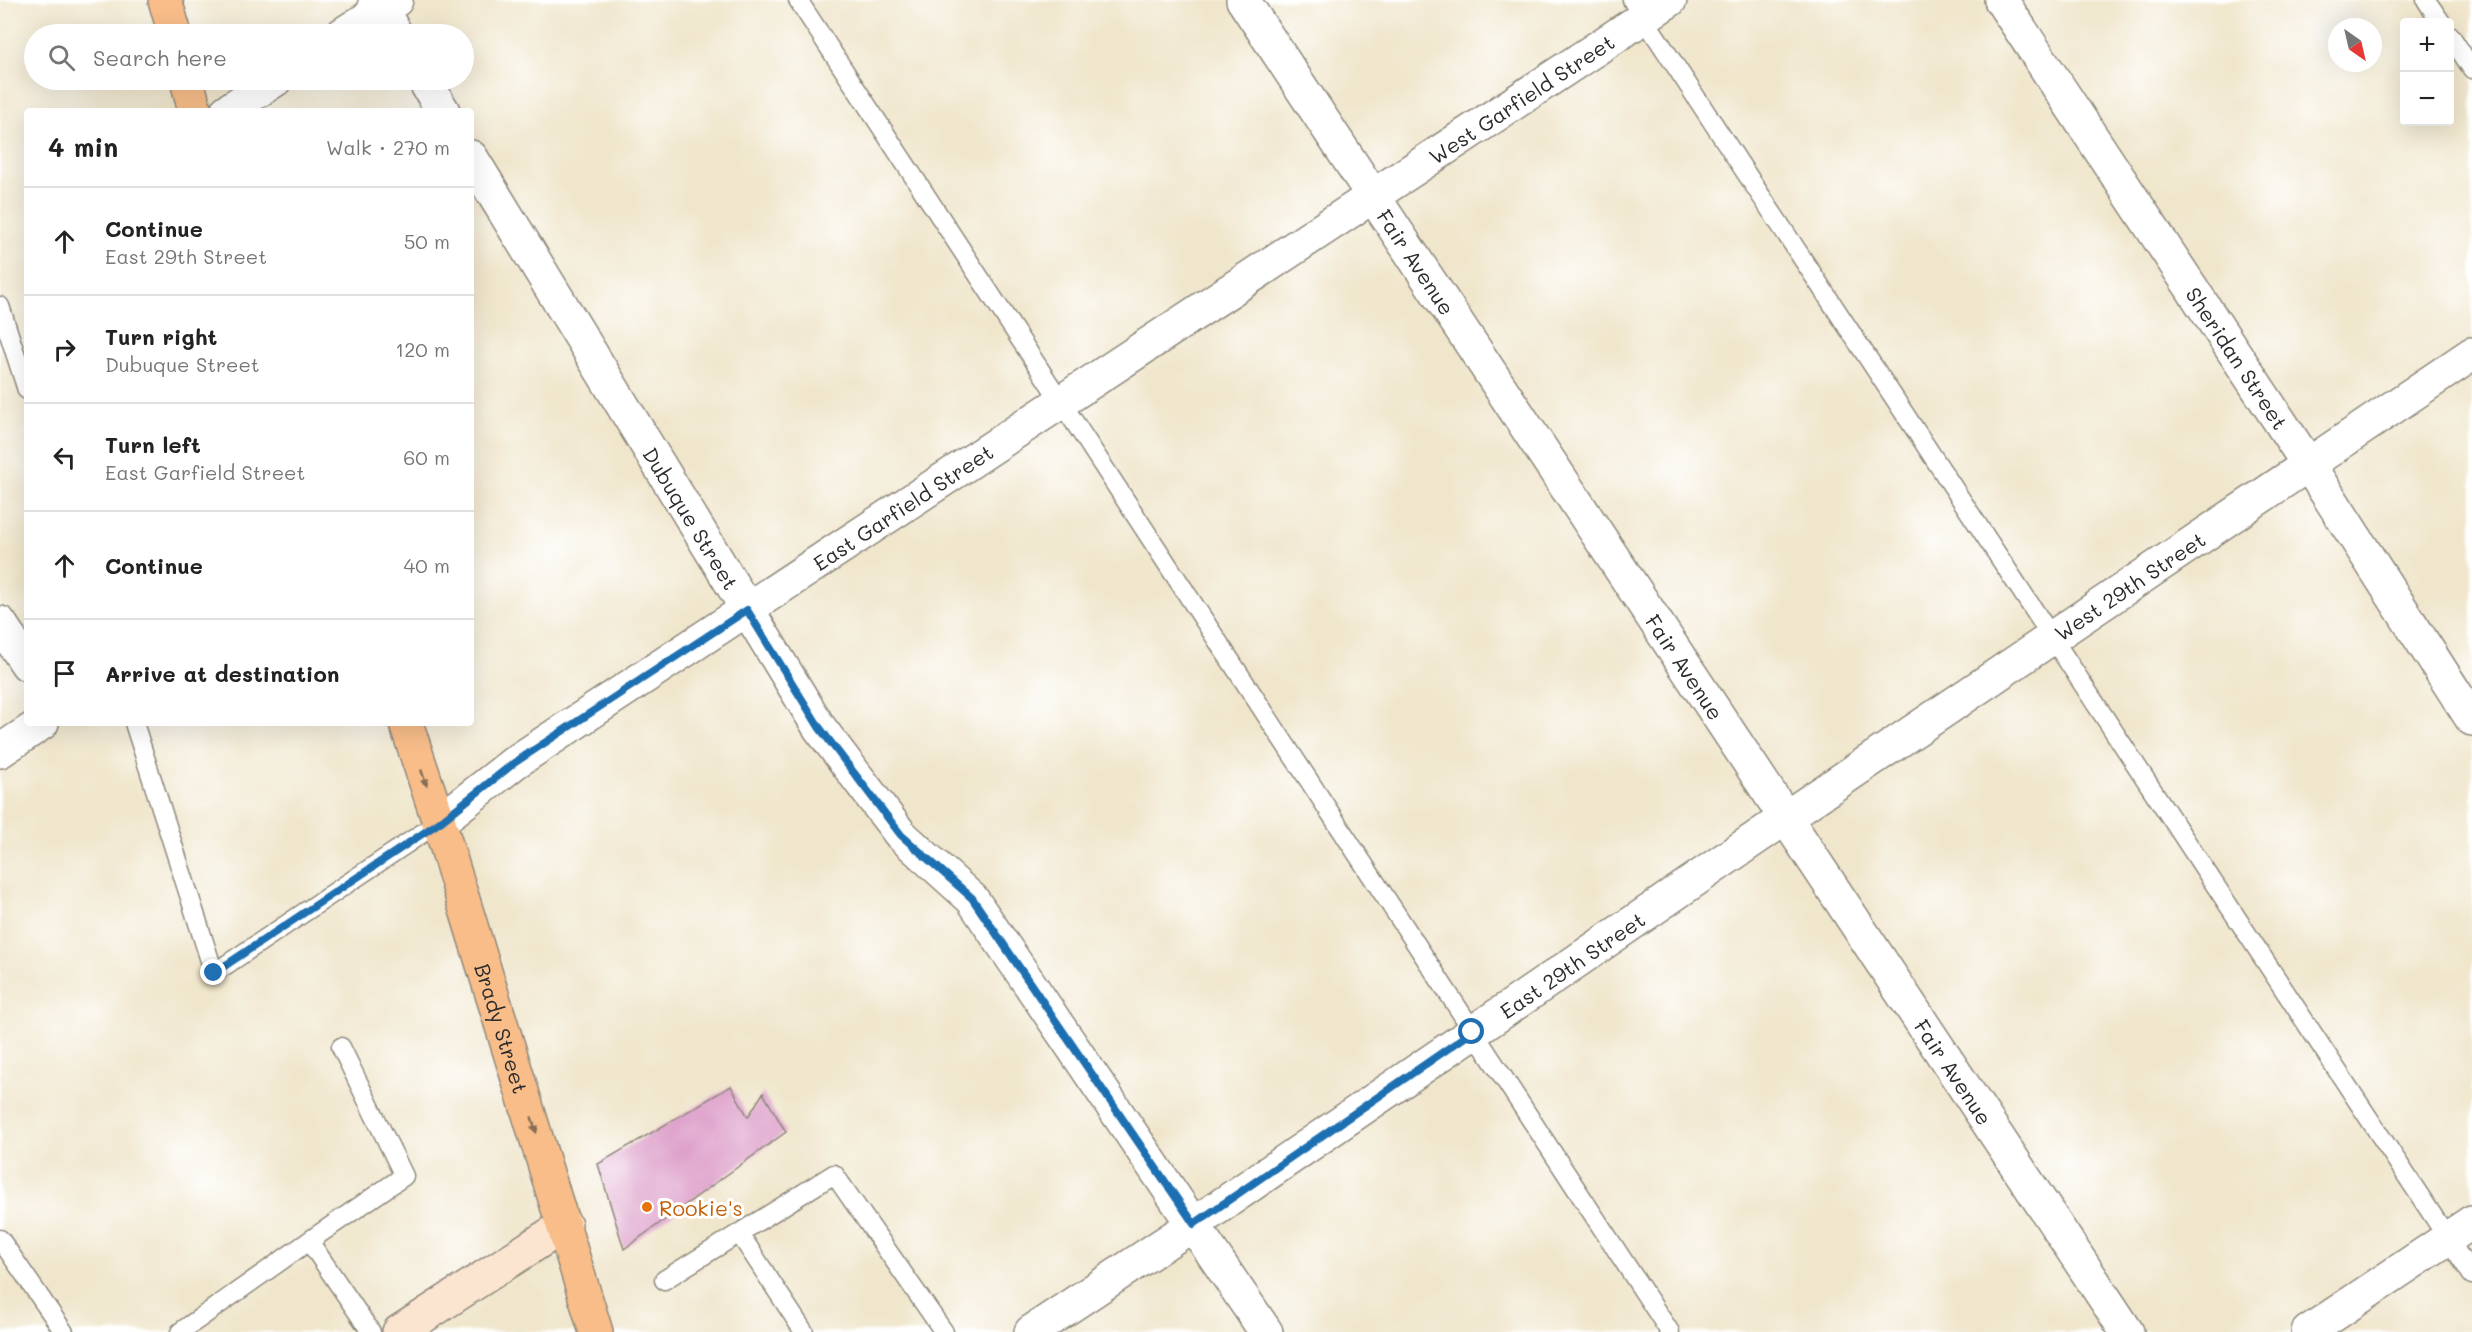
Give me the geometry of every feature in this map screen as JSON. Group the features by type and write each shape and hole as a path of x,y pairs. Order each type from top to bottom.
{"highway":[{"path":"165,0 172,24"},
{"path":"190,90 194,108"},
{"name":"Brady Street","path":"407,726 440,822 596,1332"}],"street":[{"name":"Fair Avenue","path":"1243,0 2127,1332"},
{"name":"Sheridan Street","path":"2001,0 2308,464 2472,719"},
{"name":"West Garfield Street","path":"1372,197 1648,6"},
{"path":"362,24 387,11"},
{"path":"231,108 259,90"},
{"path":"430,90 441,108"},
{"name":"Dubuque Street","path":"474,162 819,727 901,835 972,898 1266,1332"},
{"name":"East Garfield Street","path":"440,822 514,763 1372,197"},
{"name":"West 29th Street","path":"1785,818 2472,354"},
{"path":"0,623 24,659"},
{"path":"0,751 38,726"},
{"name":"East 29th Street","path":"1031,1332 1194,1224 1785,818"},
{"path":"399,1332 565,1226"},
{"path":"2308,1332 2460,1230"}],"lane":[{"path":"798,0 1670,1332"},
{"path":"2426,0 2438,18"},
{"path":"1648,6 2052,639 2460,1230 2472,1275"},
{"path":"2454,41 2472,69"},
{"path":"0,306 24,381"},
{"path":"135,726 214,973 440,822"},
{"path":"180,1332 404,1176 341,1047"},
{"path":"664,1280 834,1174 944,1332"},
{"path":"739,1233 804,1332"},
{"path":"0,1239 64,1332"},
{"path":"309,1241 371,1332"}],"building":[{"name":"Rookie's","path":"731,1086 748,1117 763,1093 786,1132 624,1249 598,1164"}],"place":[{"name":"Rookie's","path":"647,1207"}],"route":[{"path":"214,973 440,822 514,763 747,610 819,727 901,835 972,898 1194,1224 1472,1032"}]}
